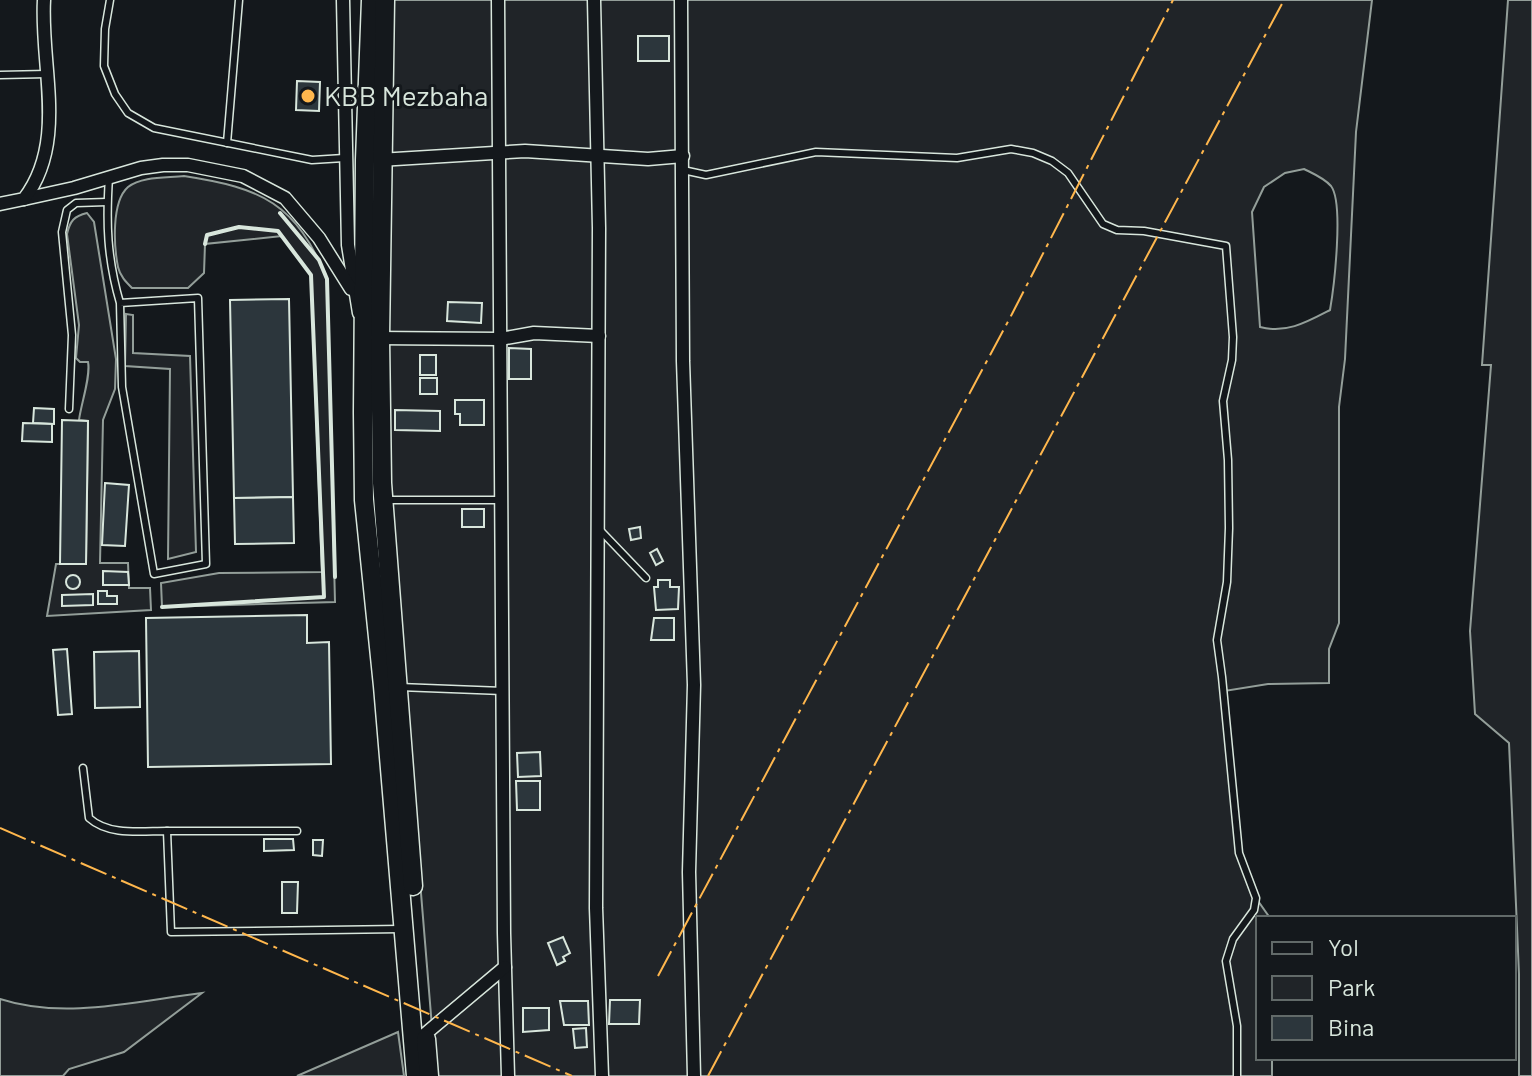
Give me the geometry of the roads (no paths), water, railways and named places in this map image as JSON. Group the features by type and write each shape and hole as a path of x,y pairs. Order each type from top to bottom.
{"main road":[{"path":"371,0 373,338 363,413 374,500 420,1038 416,1076"},
{"path":"373,160 385,0"},
{"path":"390,686 404,929 420,1038 429,1076"}],"street":[{"path":"24,199 37,182 46,153 49,103 44,0"},
{"path":"343,0 344,158 354,294"},
{"path":"498,0 508,1076"},
{"path":"594,0 599,336 596,908 602,1076"},
{"path":"681,0 683,376 694,685 689,872 694,1076"},
{"path":"373,160 498,152 648,159 683,156"},
{"path":"0,204 141,168 176,165 243,176 285,198 319,238 354,294 373,338 500,339 534,333 599,336"},
{"path":"420,1038 505,967"}],"lane":[{"path":"110,0 104,66 115,94 128,113 154,128 312,160 344,158"},
{"path":"227,143 239,0"},
{"path":"0,75 47,74"},
{"path":"683,170 706,175 816,152 957,158 1011,149 1052,161 1068,173 1103,224 1117,230 1144,231 1226,246 1233,327 1232,360 1223,401 1229,537 1227,582 1217,655 1222,677 1239,853 1256,898 1254,910 1233,939 1226,961 1237,1026 1237,1076"},
{"path":"109,177 106,227 110,268 120,303 122,387 154,574 206,564 198,298 120,303"},
{"path":"69,409 72,335 62,232 67,210 76,203 107,202"},
{"path":"374,500 503,500"},
{"path":"598,527 646,578"},
{"path":"390,686 504,691"},
{"path":"83,768 89,818 98,826 121,831 297,831"},
{"path":"167,831 171,932 404,929"}],"place":[{"name":"KBB Mezbaha","path":"308,96"}]}
